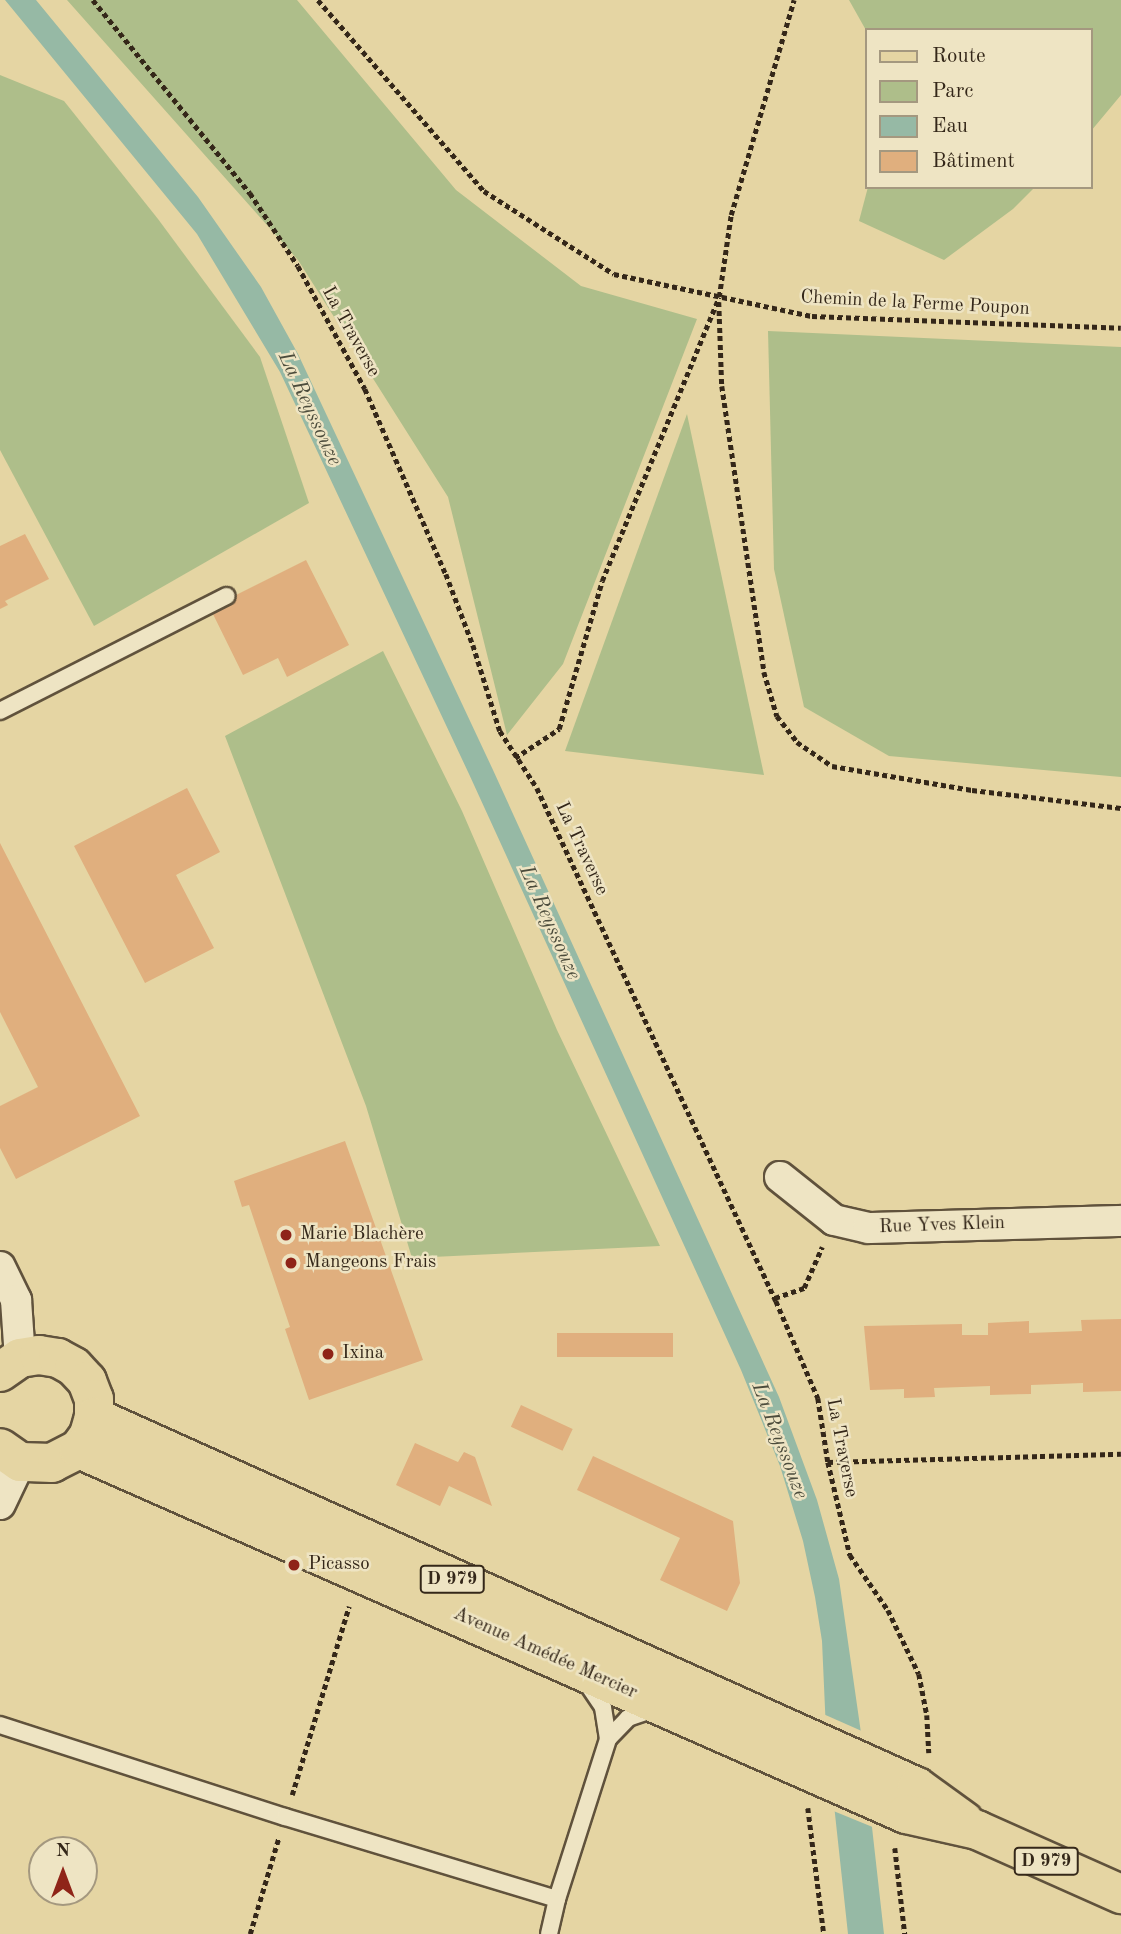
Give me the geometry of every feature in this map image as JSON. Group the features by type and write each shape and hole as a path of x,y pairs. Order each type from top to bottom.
{"main road":[{"path":"10,1365 39,1355 58,1358 74,1367 87,1381 94,1399 87,1433 52,1464 10,1455"},
{"name":"Avenue Amédée Mercier","path":"87,1433 578,1669 811,1770 865,1763 917,1787 977,1830"},
{"name":"Avenue Amédée Mercier","path":"87,1433 893,1809 977,1830 1121,1895"}],"street":[{"name":"Rue Yves Klein","path":"780,1177 834,1220 868,1228 1121,1222"},
{"path":"0,1267 16,1300 10,1365"},
{"path":"0,1503 10,1455"}],"lane":[{"path":"0,711 227,596"},
{"path":"548,1934 607,1739 603,1707 578,1669"},
{"path":"607,1739 628,1718 664,1706"},
{"path":"0,1725 285,1817 557,1899"}],"path":[{"name":"La Traverse","path":"93,0 250,193 298,265 365,389 406,478 473,645 500,731 537,788 775,1298 818,1398 828,1462 850,1555 888,1610 919,1674 927,1715 928,1763"},
{"name":"Chemin de la Ferme Poupon","path":"318,0 484,191 614,274 812,316 1121,328"},
{"path":"794,0 731,215 719,297 722,386 764,671 777,716 797,742 832,766 971,790 1121,808"},
{"path":"516,758 559,729 602,582 719,297"},
{"path":"775,1298 804,1287 834,1220"},
{"path":"828,1462 1121,1454"},
{"path":"250,1934 349,1605"},
{"path":"811,1770 824,1934"},
{"path":"893,1809 894,1844 905,1934"}],"green space":[{"path":"67,0 297,0 456,190 581,286 697,319 563,664 507,735 448,497 298,260"},
{"path":"849,0 1121,0 1121,95 1093,129 1093,28 866,28 866,30"},
{"path":"0,75 64,101 158,219 260,357 309,503 94,626 0,450"},
{"path":"867,189 1033,189 1013,209 944,260 859,221"},
{"path":"768,331 1121,347 1121,777 889,756 804,707 774,569"},
{"path":"687,414 764,775 565,751"},
{"path":"383,651 462,811 557,1030 660,1246 412,1258 366,1106 225,736"}],"water":[{"name":"La Reyssouze","path":"5,0 36,0 198,197 261,287 298,354 493,770 779,1397 817,1500 839,1579 863,1747 884,1934 848,1934 826,1731 822,1641 815,1597 803,1541 780,1466 741,1370 469,774 280,372 197,234"}],"pier":[{"path":"821,1713 864,1732 875,1828 831,1810"}],"building":[{"path":"25,534 49,579 5,601 8,605 0,609 0,546"},
{"path":"306,560 349,645 287,677 278,658 243,675 210,608"},
{"path":"187,788 220,852 176,875 214,948 145,983 74,846"},
{"path":"0,843 140,1116 16,1179 0,1148 0,1106 38,1087 0,1012"},
{"path":"345,1141 423,1360 309,1400 285,1329 290,1327 249,1205 242,1207 234,1181"},
{"path":"1121,1319 1121,1391 1083,1392 1083,1383 1031,1385 1031,1394 990,1395 990,1386 934,1388 935,1397 904,1398 904,1389 870,1390 864,1326 962,1324 962,1335 988,1335 988,1323 1029,1321 1029,1333 1082,1331 1081,1320"},
{"path":"557,1333 673,1333 673,1357 557,1357"},
{"path":"521,1405 573,1429 563,1451 511,1427"},
{"path":"415,1443 458,1462 464,1452 475,1457 492,1506 449,1486 440,1506 396,1485"},
{"path":"593,1456 733,1521 740,1583 727,1611 660,1580 680,1538 577,1490"}],"place":[{"name":"Marie Blachère","path":"286,1235"},
{"name":"Mangeons Frais","path":"291,1263"},
{"name":"Ixina","path":"328,1354"},
{"name":"Picasso","path":"294,1565"}]}
